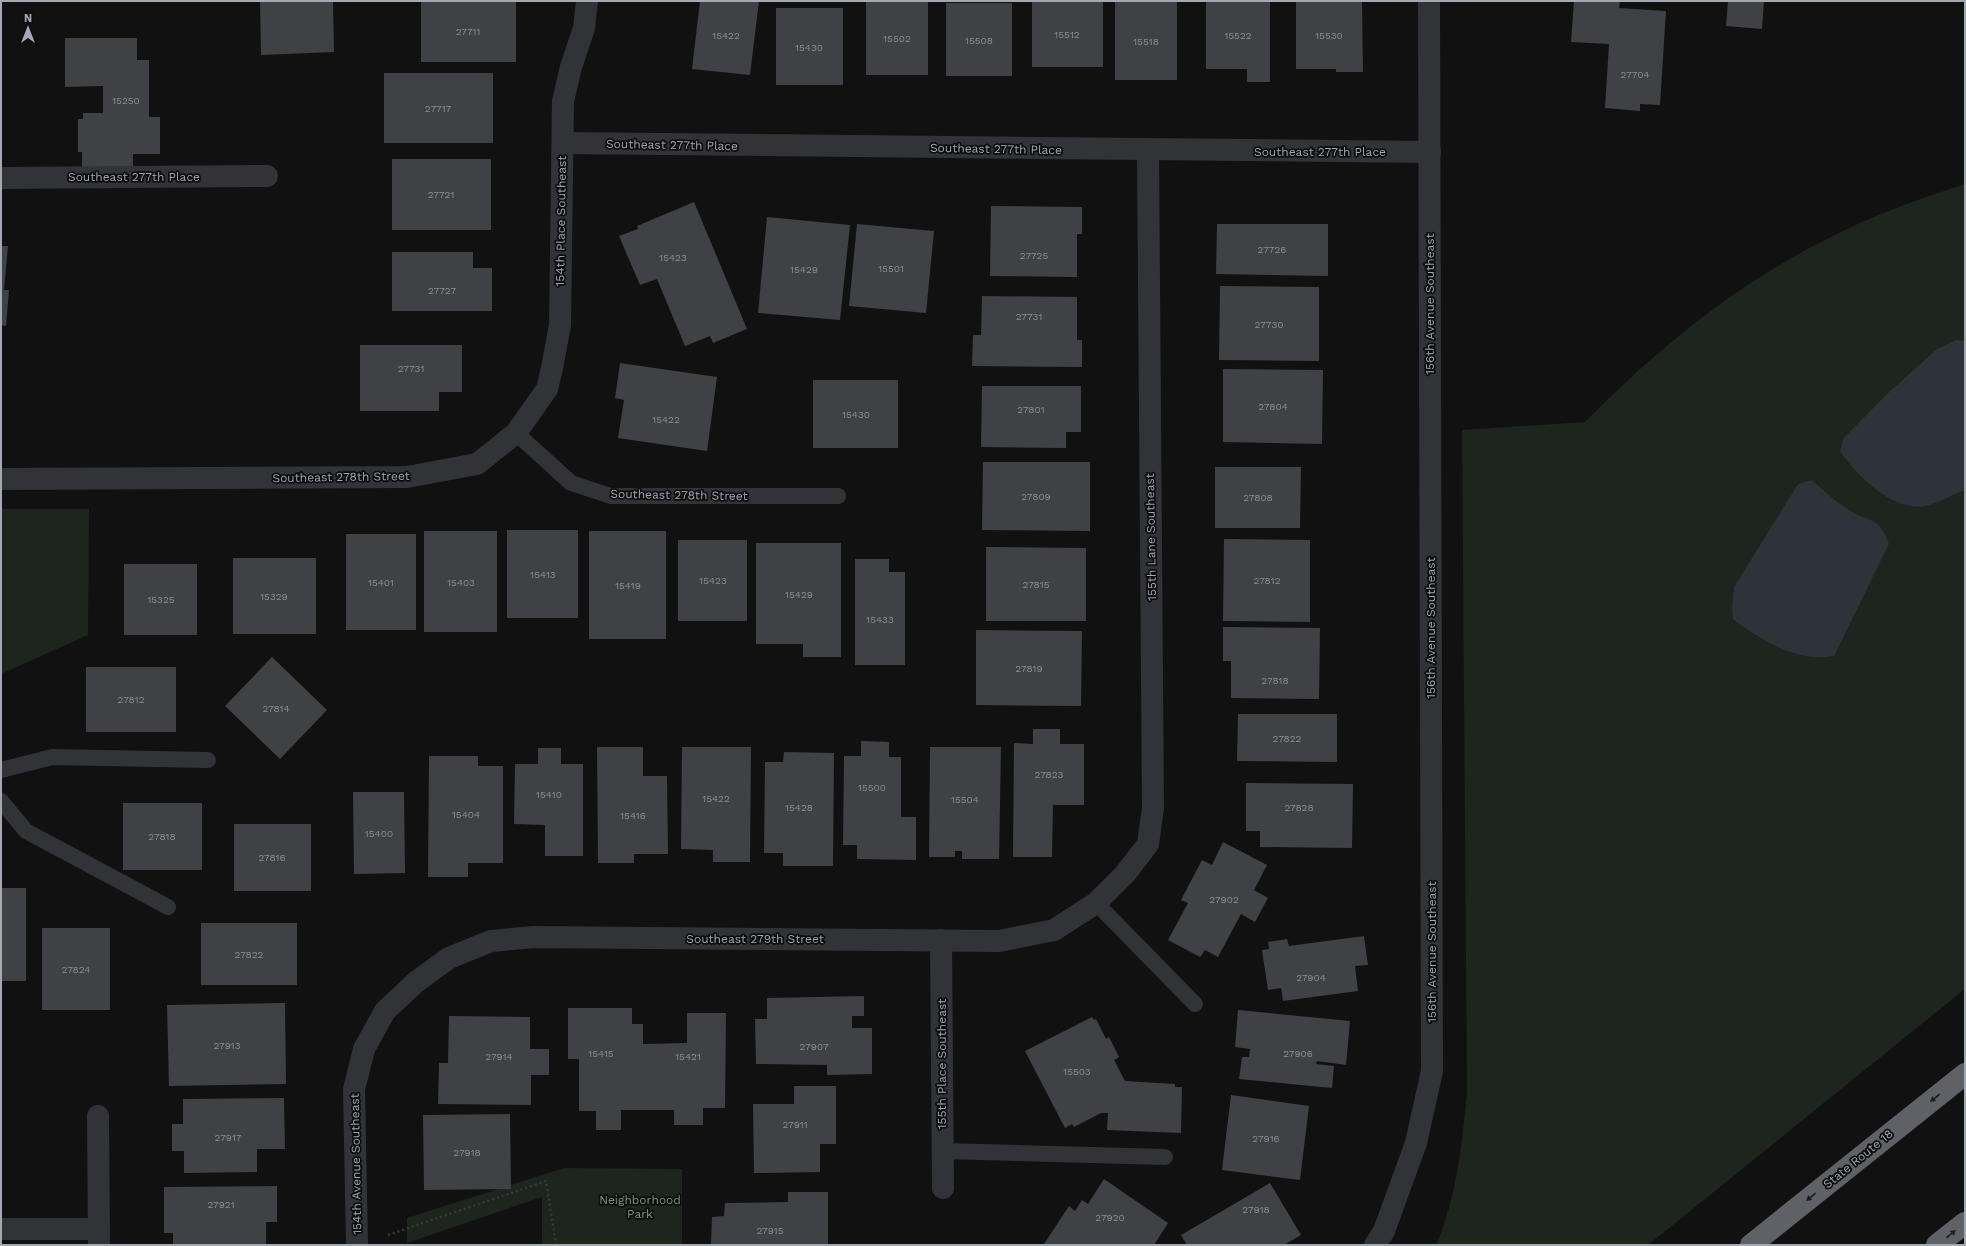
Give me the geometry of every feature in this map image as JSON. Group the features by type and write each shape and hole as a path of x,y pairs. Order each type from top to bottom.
{"highway":[{"name":"State Route 18","path":"1751,1245 1965,1074"},
{"path":"1937,1245 1965,1223"}],"street":[{"name":"154th Place Southeast","path":"516,433 547,389 560,325 563,101 571,67 584,28 587,1"},
{"name":"156th Avenue Southeast","path":"1375,1245 1384,1231 1416,1143 1432,1070 1429,1"},
{"name":"Southeast 277th Place","path":"563,143 1148,151 1430,152"},
{"name":"155th Lane Southeast","path":"1096,903 1124,874 1148,844 1153,808 1148,151"},
{"name":"Southeast 277th Place","path":"1,178 267,176"},
{"name":"Southeast 278th Street","path":"1,480 407,477 477,464 516,433"},
{"name":"Southeast 279th Street","path":"416,982 449,958 491,941 533,937 999,941 1054,930 1096,903"},
{"name":"155th Place Southeast","path":"942,940 943,1188"},
{"name":"154th Avenue Southeast","path":"357,1245 354,1089 364,1049 385,1011 416,982"},
{"path":"1,1229 99,1237 98,1116"}],"lane":[{"name":"Southeast 278th Street","path":"516,433 571,484 612,496 838,496"},
{"path":"1,770 52,757 208,760"},
{"path":"1,801 26,831 168,908"},
{"path":"1096,903 1195,1004"},
{"path":"943,1152 1165,1157"}],"path":[{"path":"388,1235 546,1181 556,1245"}],"green space":[{"path":"1965,184 1965,989 1648,1245 1436,1245 1449,1208 1458,1170 1467,1092 1462,430 1585,422 1614,393 1673,340 1736,293 1770,271 1804,251 1871,218"},
{"path":"1,509 89,509 88,635 1,674"},
{"name":"Neighborhood Park","path":"564,1168 682,1169 682,1245 542,1245 542,1197 407,1243 407,1218"}],"shaded area":[{"path":"1956,340 1965,341 1965,490 1925,506 1913,506 1900,503 1888,498 1876,490 1856,471 1840,451 1843,439 1886,395 1937,349"},
{"path":"1812,480 1846,508 1877,524 1881,528 1889,544 1834,656 1807,656 1780,648 1755,635 1733,619 1732,607 1734,587 1798,484"}],"building":[{"path":"260,1 333,1 334,52 261,55"},
{"path":"421,1 516,1 516,62 421,62"},
{"path":"700,1 759,1 750,75 692,69"},
{"path":"866,1 928,1 928,75 866,75"},
{"path":"1032,1 1103,1 1103,67 1032,67"},
{"path":"1115,1 1177,1 1177,80 1115,80"},
{"path":"1206,1 1270,1 1270,82 1247,82 1247,69 1206,69"},
{"path":"1296,1 1362,1 1363,72 1336,72 1336,69 1296,69"},
{"path":"1574,1 1620,1 1619,8 1666,11 1660,105 1640,104 1640,111 1605,108 1609,44 1571,42"},
{"path":"1728,1 1764,1 1762,29 1726,26"},
{"path":"946,3 1012,3 1012,76 946,76"},
{"path":"776,8 843,8 843,85 776,85"},
{"path":"65,38 137,38 137,60 149,60 149,117 160,117 160,154 133,154 133,174 82,174 82,152 78,152 78,119 83,119 83,113 103,113 103,86 65,87"},
{"path":"384,73 493,73 493,143 384,143"},
{"path":"392,159 491,159 491,230 392,230"},
{"path":"694,202 747,329 713,343 710,336 685,346 657,279 640,285 619,236 638,229 637,226"},
{"path":"991,206 1082,207 1082,234 1077,234 1077,277 990,276"},
{"path":"767,217 850,225 840,320 758,313"},
{"path":"857,224 934,231 926,313 849,306"},
{"path":"1217,224 1328,224 1328,276 1216,274"},
{"path":"1,246 8,246 4,290 9,290 6,326 1,325"},
{"path":"392,252 473,252 473,268 492,268 492,311 392,311"},
{"path":"1220,286 1319,287 1319,361 1219,360"},
{"path":"982,296 1077,297 1077,340 1082,340 1082,367 972,366 973,335 981,335"},
{"path":"360,345 462,345 462,392 439,392 439,411 360,411"},
{"path":"620,363 717,377 707,451 618,438 624,400 615,398"},
{"path":"1223,369 1323,370 1322,444 1223,442"},
{"path":"813,380 898,380 898,448 813,448"},
{"path":"982,386 1081,386 1081,432 1066,432 1066,448 981,447"},
{"path":"983,462 1090,462 1090,531 982,530"},
{"path":"1215,467 1301,467 1300,528 1215,528"},
{"path":"507,530 578,530 578,618 507,618"},
{"path":"424,531 497,531 497,632 424,632"},
{"path":"589,531 666,531 666,639 589,639"},
{"path":"346,534 416,534 416,630 346,630"},
{"path":"1224,539 1310,540 1310,622 1223,621"},
{"path":"678,540 747,540 747,621 678,621"},
{"path":"756,543 841,543 841,657 803,657 803,644 756,644"},
{"path":"986,547 1086,548 1086,621 986,621"},
{"path":"233,558 316,558 316,634 233,634"},
{"path":"855,559 889,559 889,572 905,572 905,665 855,665"},
{"path":"124,564 197,564 197,635 124,635"},
{"path":"1223,627 1320,628 1319,699 1231,698 1231,661 1223,661"},
{"path":"976,630 1082,631 1081,706 976,705"},
{"path":"272,657 327,710 280,759 225,706"},
{"path":"86,667 176,667 176,732 86,732"},
{"path":"1238,714 1337,714 1337,762 1237,761"},
{"path":"1033,729 1060,729 1060,744 1084,744 1084,805 1053,805 1052,857 1013,857 1014,743 1033,744"},
{"path":"861,741 889,742 889,757 901,757 901,817 916,817 916,860 857,859 857,845 843,845 844,756 861,756"},
{"path":"597,747 643,747 643,776 667,776 668,854 634,854 634,863 598,863"},
{"path":"682,747 751,747 750,862 713,862 713,850 681,849"},
{"path":"930,747 1001,747 999,859 962,859 962,851 955,851 955,857 929,857"},
{"path":"538,748 561,748 561,764 583,764 583,856 545,856 545,825 514,824 515,764 538,764"},
{"path":"784,752 834,753 833,866 783,866 783,853 764,853 765,762 783,762"},
{"path":"429,756 478,756 478,766 503,766 503,863 468,863 468,877 428,877"},
{"path":"1246,783 1353,784 1352,848 1260,847 1260,831 1246,831"},
{"path":"353,792 404,792 405,873 354,874"},
{"path":"123,803 202,803 202,870 123,870"},
{"path":"234,824 311,824 311,891 234,891"},
{"path":"1223,842 1267,865 1254,890 1268,898 1255,922 1241,914 1218,957 1205,950 1200,957 1168,940 1188,903 1181,900 1202,860 1212,865"},
{"path":"1,888 26,888 26,981 1,981"},
{"path":"201,923 297,923 297,985 201,985"},
{"path":"42,928 110,928 110,1010 42,1010"},
{"path":"1364,936 1368,965 1355,966 1358,991 1283,1001 1281,988 1268,990 1262,950 1269,949 1268,942 1287,939 1289,946"},
{"path":"864,996 864,1016 852,1016 852,1028 872,1028 872,1074 827,1075 827,1065 756,1064 755,1019 767,1019 767,998"},
{"path":"285,1003 286,1084 169,1086 167,1005"},
{"path":"568,1008 632,1008 632,1024 643,1024 643,1044 687,1043 687,1013 726,1013 725,1108 703,1108 703,1125 674,1125 674,1110 621,1110 621,1130 596,1130 596,1111 579,1111 579,1059 568,1059"},
{"path":"1238,1010 1350,1021 1346,1065 1317,1061 1316,1064 1334,1066 1332,1088 1239,1079 1242,1057 1249,1057 1250,1049 1235,1047"},
{"path":"449,1016 530,1017 530,1049 549,1049 549,1075 531,1075 531,1105 438,1104 439,1063 448,1063"},
{"path":"1092,1017 1094,1020 1096,1019 1106,1039 1109,1037 1119,1057 1114,1060 1125,1081 1175,1084 1175,1087 1182,1087 1181,1133 1107,1130 1108,1113 1101,1113 1074,1127 1072,1124 1065,1128 1025,1051"},
{"path":"794,1086 836,1086 836,1144 820,1144 820,1172 754,1173 753,1104 794,1104"},
{"path":"1231,1095 1309,1106 1300,1180 1222,1170"},
{"path":"284,1098 285,1149 257,1149 257,1172 184,1173 184,1151 172,1151 172,1124 183,1124 183,1099"},
{"path":"510,1114 511,1189 424,1190 423,1115"},
{"path":"1104,1179 1168,1223 1154,1245 1044,1244 1069,1206 1075,1211 1082,1200 1088,1204"},
{"path":"1270,1183 1301,1235 1284,1245 1187,1245 1181,1235"},
{"path":"277,1186 277,1222 266,1222 266,1245 173,1245 173,1233 164,1233 164,1187"},
{"path":"788,1192 828,1192 828,1245 711,1244 712,1217 724,1216 725,1203 788,1202"}]}
